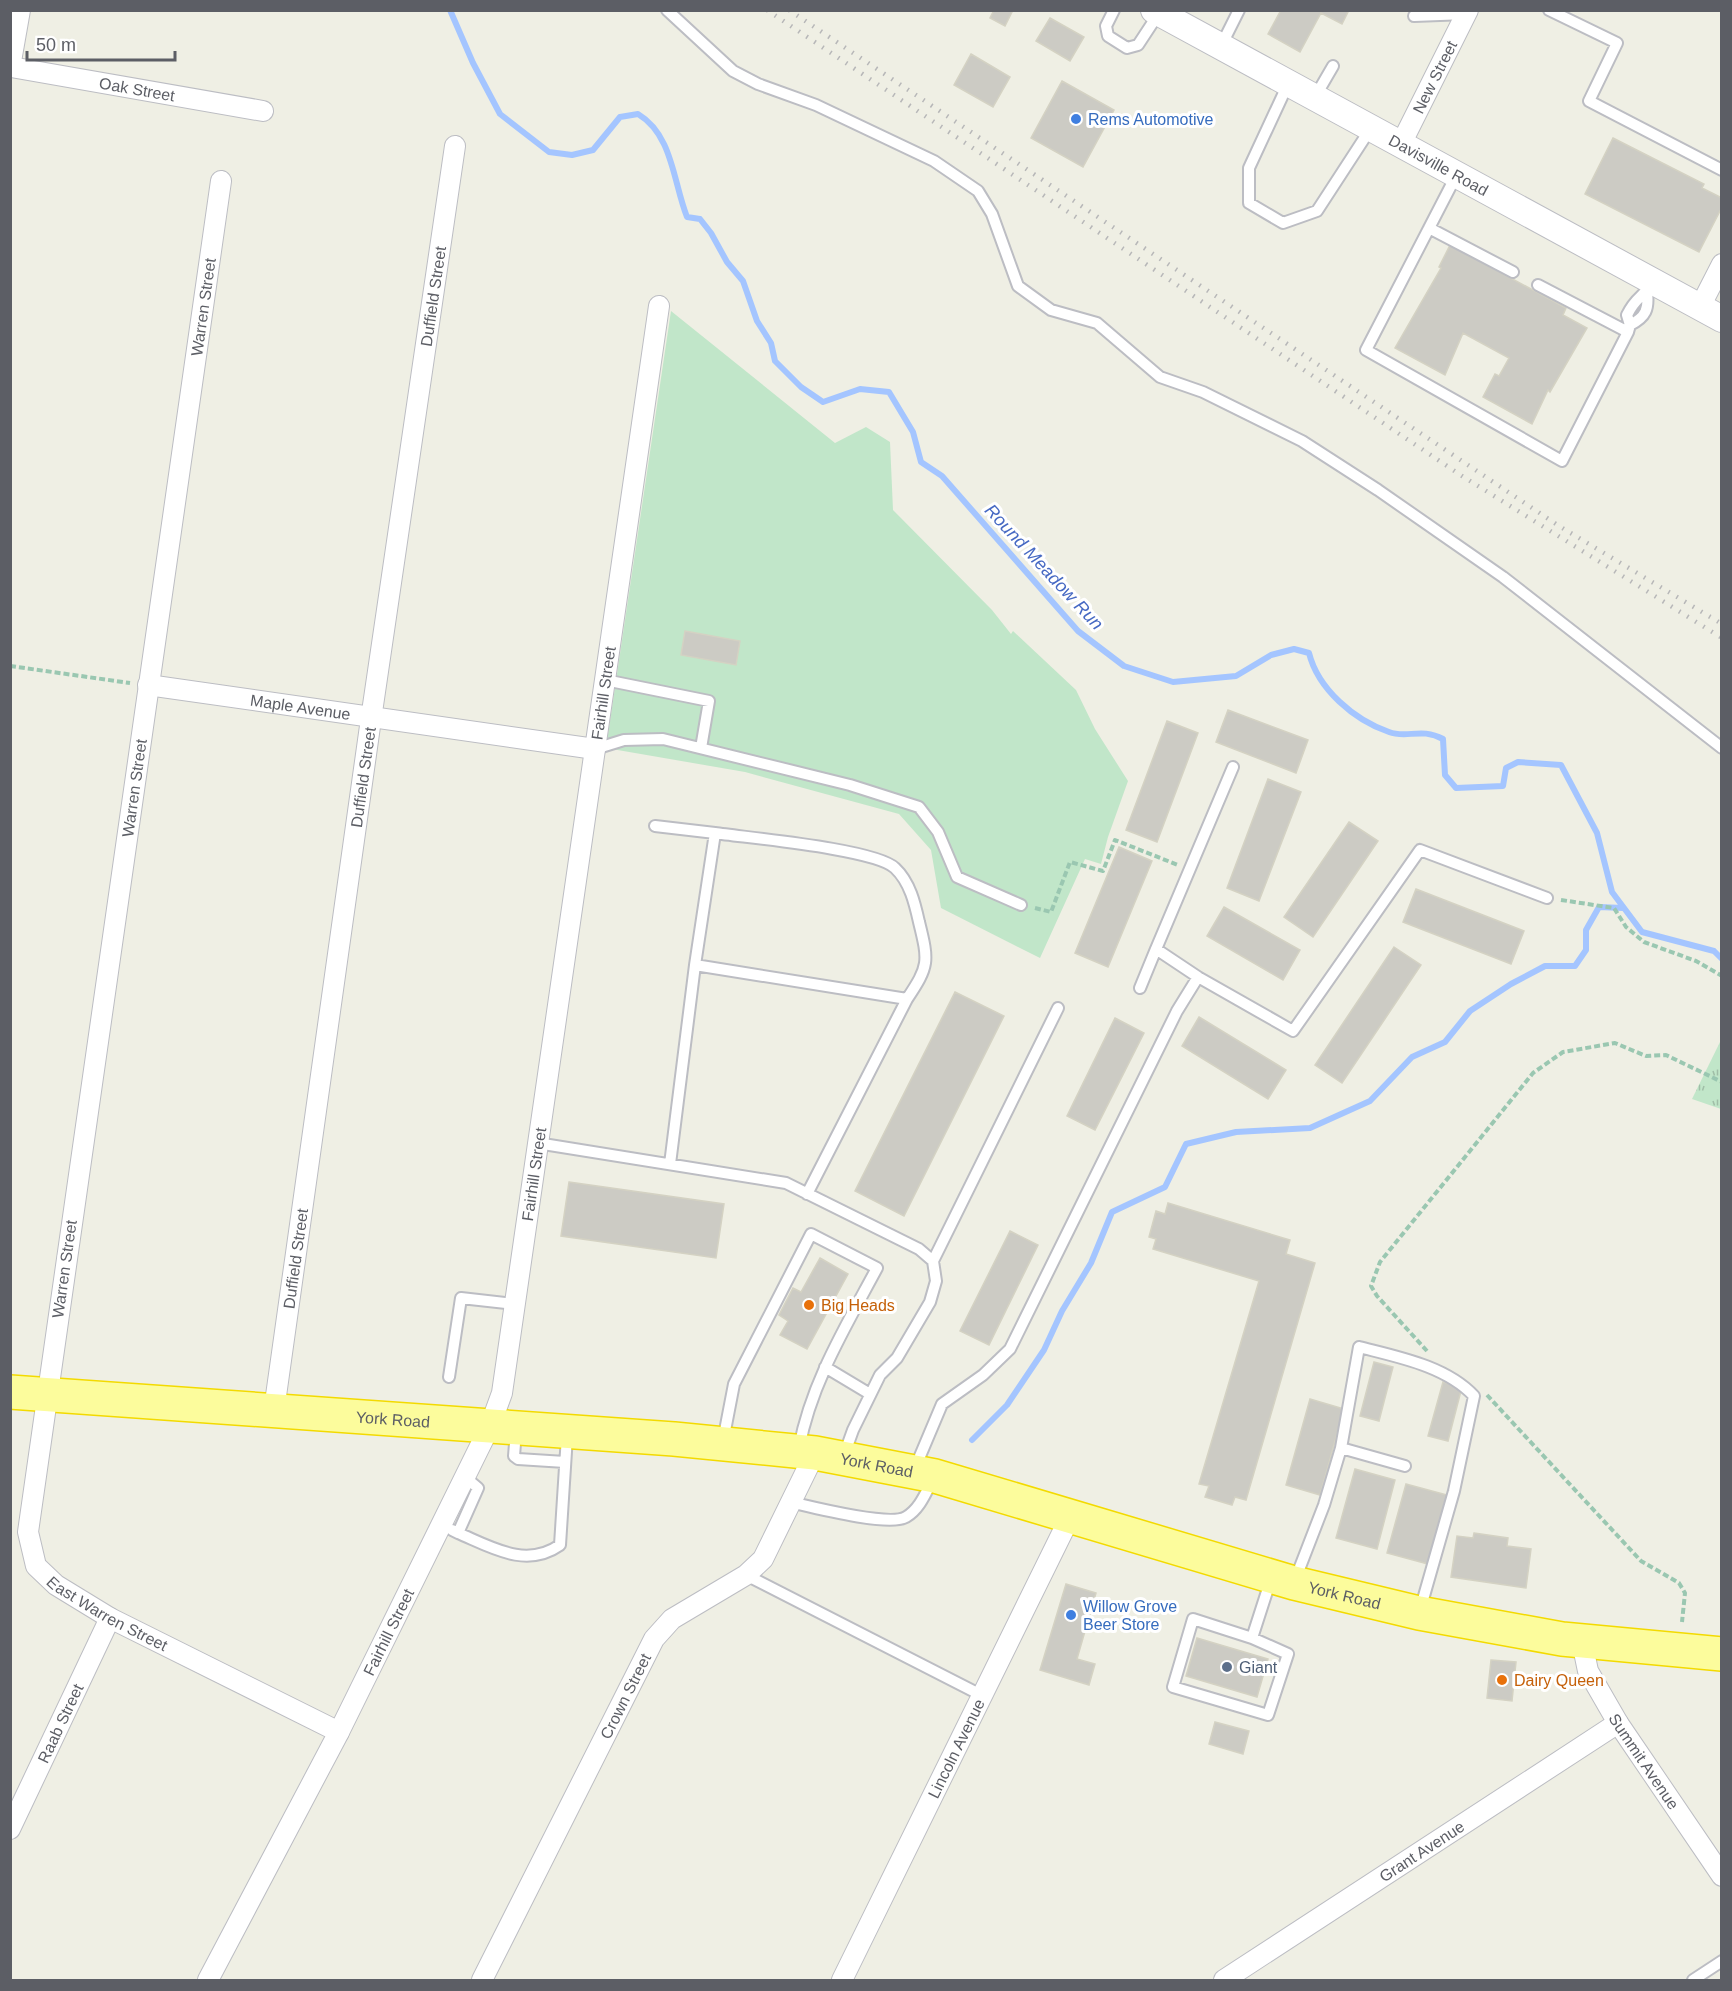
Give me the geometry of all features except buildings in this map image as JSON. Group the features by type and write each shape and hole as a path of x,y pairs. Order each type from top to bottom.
{"highway":[{"name":"York Road","path":"10,1392 503,1427 566,1447 722,1443 819,1454 924,1473 1283,1579 1419,1613 1582,1642 1722,1654"}],"street":[{"path":"10,67 20,10"},
{"name":"Davisville Road","path":"1156,12 1457,174 1650,287 1711,313"},
{"name":"New Street","path":"1401,144 1467,12"},
{"name":"Oak Street","path":"10,67 263,111"},
{"name":"Duffield Street","path":"274,1410 371,719 455,146"},
{"name":"Warren Street","path":"46,1395 221,181"},
{"path":"1711,313 1722,264"},
{"name":"Fairhill Street","path":"208,1980 449,1529 465,1476 503,1427 502,1393 514,1304 659,306"},
{"name":"Maple Avenue","path":"148,685 371,719 595,749"},
{"name":"East Warren Street","path":"46,1395 27,1532 36,1566 56,1585 110,1618 339,1732"},
{"name":"Crown Street","path":"482,1980 654,1639 672,1619 746,1575 763,1559 790,1502 819,1454"},
{"name":"Lincoln Avenue","path":"842,1980 1071,1515"},
{"name":"Raab Street","path":"10,1829 110,1618"},
{"name":"Summit Avenue","path":"1582,1642 1588,1671 1618,1723 1722,1876"},
{"name":"Grant Avenue","path":"1224,1980 1618,1723"}],"lane":[{"path":"667,10 733,71 758,84 816,105 856,123 943,167 978,191 992,214 1018,286 1026,292 1051,310 1097,323 1160,377 1203,392 1302,441 1378,490 1503,577 1722,748"},
{"path":"1114,10 1106,26 1108,36 1127,48 1137,45 1156,12"},
{"path":"1221,46 1239,10"},
{"path":"1549,10 1617,44 1589,101 1722,170"},
{"path":"1414,16 1467,12"},
{"path":"1315,98 1333,66"},
{"path":"1288,83 1249,168 1250,203 1282,223 1317,211 1371,128"},
{"path":"1457,174 1366,350 1562,460 1629,328 1641,320 1649,307 1650,287"},
{"path":"1429,228 1513,272"},
{"path":"1538,285 1629,328"},
{"path":"605,680 709,701 701,748"},
{"path":"595,749 624,740 663,739 850,785 919,807 938,832 957,877 1021,904"},
{"path":"1140,988 1233,767"},
{"path":"655,826 864,855 893,866 903,876 914,901 927,962 923,974 907,999 807,1194"},
{"path":"670,1164 695,965 715,833"},
{"path":"1156,949 1198,977 1293,1031 1420,850 1547,898"},
{"path":"695,965 907,999"},
{"path":"790,1502 888,1521 905,1518 917,1509 924,1473 924,1442 942,1404 983,1376 1010,1349 1177,1011 1198,977"},
{"path":"722,1443 734,1384 811,1234 877,1268 825,1367 804,1423 819,1454 870,1394 880,1375 897,1358 930,1302 936,1281 933,1261 1058,1008"},
{"path":"537,1143 786,1183 919,1249 933,1261"},
{"path":"448,1377 461,1298 514,1304"},
{"path":"1252,1638 1324,1504 1341,1448 1359,1347 1404,1359 1461,1382 1474,1396 1454,1491 1419,1613"},
{"path":"825,1367 870,1394"},
{"path":"449,1529 513,1556 530,1556 560,1545 566,1447"},
{"path":"1341,1448 1405,1466"},
{"path":"746,1575 983,1696"},
{"path":"1193,1619 1252,1638 1288,1654 1268,1715 1173,1687 1193,1619"},
{"path":"1693,1980 1722,1961"}],"path":[{"path":"10,666 148,685"},
{"path":"1021,904 1051,912 1070,862 1103,871 1115,840 1190,869"},
{"path":"1547,898 1614,908 1626,927 1644,942 1696,961 1722,976"},
{"path":"1431,1355 1377,1296 1371,1286 1372,1276 1380,1262 1533,1073 1563,1052 1615,1043 1646,1056 1666,1055 1722,1082"},
{"path":"1485,1392 1641,1561 1679,1583 1685,1593 1682,1622"}],"green space":[{"path":"671,311 835,443 866,427 890,442 893,510 992,610 1011,634 1013,631 1076,690 1095,729 1128,781 1101,864 1085,859 1040,958 941,908 931,850 899,814 745,772 606,748"},
{"path":"1721,1040 1721,1109 1692,1099"}],"waterway":[{"name":"Round Meadow Run","path":"450,10 473,63 500,114 549,152 572,155 593,150 620,117 638,114 650,123 665,147 687,217 700,219 711,233 727,262 743,281 757,321 771,343 775,361 801,387 823,402 860,389 889,392 913,432 921,462 942,476 1078,631 1124,666 1173,682 1236,676 1271,655 1294,649 1309,653 1320,679 1329,691 1339,702 1363,720 1396,734 1421,733 1443,739 1445,775 1456,788 1503,786 1506,768 1518,762 1561,765 1597,833 1612,892 1642,932 1714,951 1722,959"},
{"path":"972,1440 1007,1405 1044,1350 1062,1311 1091,1263 1112,1212 1165,1187 1186,1144 1236,1132 1310,1128 1370,1101 1412,1057 1445,1042 1470,1011 1511,984 1545,966 1575,966 1586,950 1586,930 1599,907 1623,908"}],"railway":[{"path":"767,10 1462,476 1722,638"},
{"path":"789,10 1559,526 1722,624"}],"place":[{"name":"Rems Automotive","path":"1076,119"},
{"name":"Big Heads","path":"809,1305"},
{"name":"Willow Grove Beer Store","path":"1071,1615"},
{"name":"Giant","path":"1227,1667"},
{"name":"Dairy Queen","path":"1502,1680"}]}
